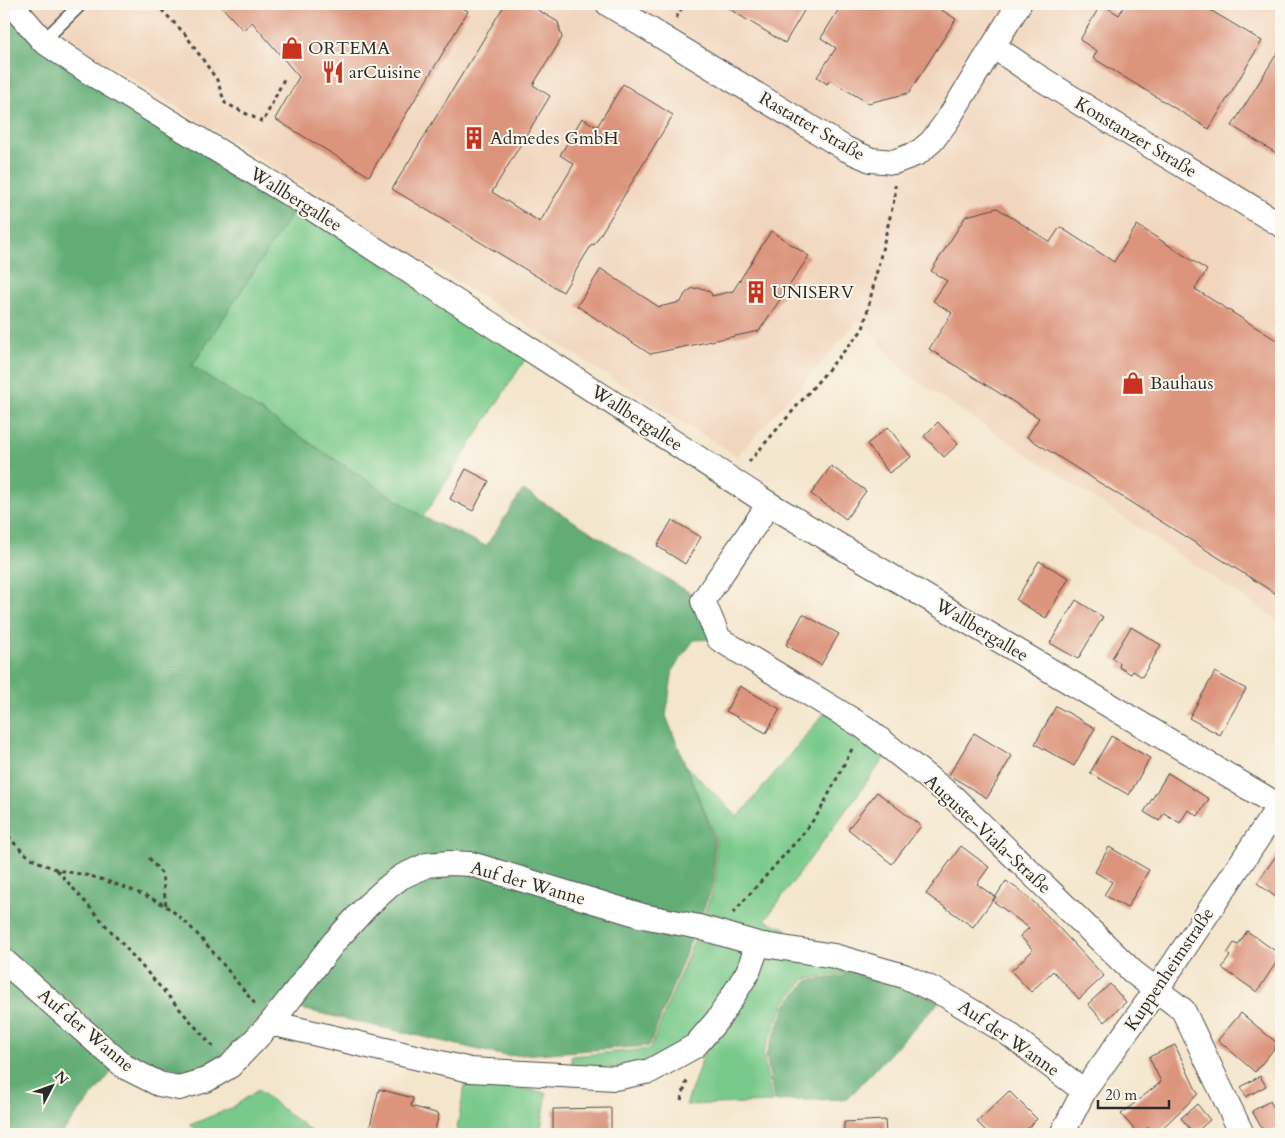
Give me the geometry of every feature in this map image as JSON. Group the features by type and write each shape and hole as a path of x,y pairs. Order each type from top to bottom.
{"street":[{"name":"Wallbergallee","path":"11,4 43,41 89,72 299,200 769,504 1280,807"},
{"name":"Rastatter Straße","path":"608,4 846,149 870,160 894,162 918,153 932,141 947,121 1020,4"},
{"name":"Konstanzer Straße","path":"993,46 1083,105 1281,225"},
{"name":"Auguste-Viala-Straße","path":"769,504 703,601 720,639 864,727 954,798 1133,972 1183,1010 1242,1134"},
{"name":"Kuppenheimstraße","path":"1062,1134 1084,1091 1157,989 1280,807"},
{"name":"Auf der Wanne","path":"4,961 125,1067 159,1084 179,1088 206,1080 230,1066 271,1023 335,941 368,905 402,877 427,865 449,862 471,864 643,916 699,927 758,944 834,956 904,976 945,995 1006,1032 1084,1091"},
{"path":"271,1023 470,1070 615,1078 650,1071 696,1046 719,1018 748,972 758,944"}],"lane":[{"path":"43,41 81,4"}],"path":[{"path":"156,4 185,34 217,80 225,102 263,122 284,79"},
{"path":"733,481 863,329 895,196 894,162"},
{"path":"726,935 734,911 820,812 839,772 864,727"},
{"path":"4,829 13,844 26,856 57,870 91,876 166,906 192,929 271,1023"},
{"path":"149,858 162,874 166,906"},
{"path":"57,870 230,1066"}],"shaded area":[{"path":"29,4 1281,4 1281,622 905,373 860,319 737,456 50,28"}],"green space":[{"path":"4,12 296,207 192,366 423,517 486,546 523,490 703,601 719,639 694,640 673,669 666,716 714,837 714,882 649,1046 506,1056 271,1002 263,1014 224,1057 205,1067 182,1070 152,1063 127,1053 61,1134 4,1134"},
{"path":"296,207 528,355 423,517 192,366"},
{"path":"826,711 888,753 765,920 787,929 784,940 702,919 716,882 716,837 684,763 738,817"},
{"path":"697,933 736,946 747,959 707,1024 643,1066 573,1069 571,1056 650,1049"},
{"path":"778,957 845,965 843,974 805,979 785,1003 763,1053 772,1102 686,1105 705,1051 762,963"},
{"path":"847,966 940,1001 847,1099 774,1101 766,1054 787,1004 807,981 844,976"},
{"path":"466,1079 547,1093 540,1134 456,1134"},
{"path":"258,1090 315,1134 204,1134 190,1125 233,1107"}],"building":[{"path":"219,4 455,4 468,11 369,176 275,119 299,77 252,22 243,30"},
{"name":"Admedes GmbH","path":"505,4 528,4 558,22 562,38 533,85 550,96 492,192 540,222 574,164 560,155 582,118 597,127 623,84 673,115 594,245 592,244 563,292 392,189"},
{"path":"721,4 808,4 785,43"},
{"path":"842,4 932,4 956,19 909,93 868,103 830,80 827,84 817,77 836,48 821,38"},
{"path":"1101,4 1119,15 1125,4 1200,4 1262,41 1209,129 1093,58 1097,51 1080,40"},
{"path":"1281,47 1281,156 1232,126"},
{"name":"Bauhaus","path":"997,208 1050,242 1060,227 1114,262 1137,225 1207,270 1195,289 1281,343 1281,597 1027,437 1039,418 929,349 952,313 933,301 947,281 931,271 966,216"},
{"name":"UNISERV","path":"771,231 809,256 759,331 650,354 577,306 601,269 659,307 681,302 685,294 691,289 705,289 712,296 733,291"},
{"path":"938,422 958,444 944,457 924,436"},
{"path":"888,427 911,457 889,473 867,444"},
{"path":"831,466 866,491 846,519 811,494"},
{"path":"466,469 489,481 473,511 450,499"},
{"path":"672,520 701,537 685,564 657,546"},
{"path":"1039,561 1069,578 1046,618 1016,600"},
{"path":"1076,600 1103,617 1078,659 1050,643"},
{"path":"803,614 839,634 821,665 786,645"},
{"path":"1131,627 1161,645 1142,677 1133,671 1131,674 1119,667 1120,663 1112,658"},
{"path":"1215,672 1246,689 1220,735 1189,718"},
{"path":"740,686 780,709 766,733 726,711"},
{"path":"1056,706 1095,728 1074,766 1035,744"},
{"path":"974,733 1012,756 987,798 949,775"},
{"path":"1111,736 1150,758 1129,795 1090,773"},
{"path":"1168,773 1209,799 1198,816 1188,810 1180,823 1164,813 1159,821 1144,812"},
{"path":"877,792 921,826 892,864 848,829"},
{"path":"961,846 989,867 977,884 995,897 973,927 926,894"},
{"path":"1109,847 1149,870 1127,908 1104,895 1112,882 1095,872"},
{"path":"1278,853 1281,855 1281,901 1257,883"},
{"path":"1006,881 1025,894 1045,913 1104,976 1079,999 1053,971 1031,992 1011,971 1033,950 1020,936 1029,928 993,901"},
{"path":"1247,931 1281,955 1257,992 1222,968 1230,956 1227,954 1234,943 1238,945"},
{"path":"1110,984 1126,1002 1104,1022 1088,1004"},
{"path":"1241,1013 1278,1044 1255,1072 1218,1040"},
{"path":"1175,1045 1198,1094 1156,1134 1149,1127 1138,1134 1121,1114 1161,1082 1149,1057"},
{"path":"1260,1076 1266,1086 1246,1097 1241,1087"},
{"path":"379,1089 413,1098 411,1106 439,1114 434,1134 368,1134"},
{"path":"1009,1091 1037,1119 1022,1134 989,1134 977,1122"},
{"path":"1270,1101 1281,1125 1265,1134 1252,1111"},
{"path":"1197,1104 1210,1120 1194,1134 1181,1118"},
{"path":"611,1108 611,1134 553,1134 553,1109"},
{"path":"885,1120 886,1134 844,1134 844,1122"}],"place":[{"name":"ORTEMA","path":"292,48"},
{"name":"arCuisine","path":"333,72"},
{"name":"Admedes GmbH","path":"474,138"},
{"name":"UNISERV","path":"756,292"},
{"name":"Bauhaus","path":"1133,383"}]}
